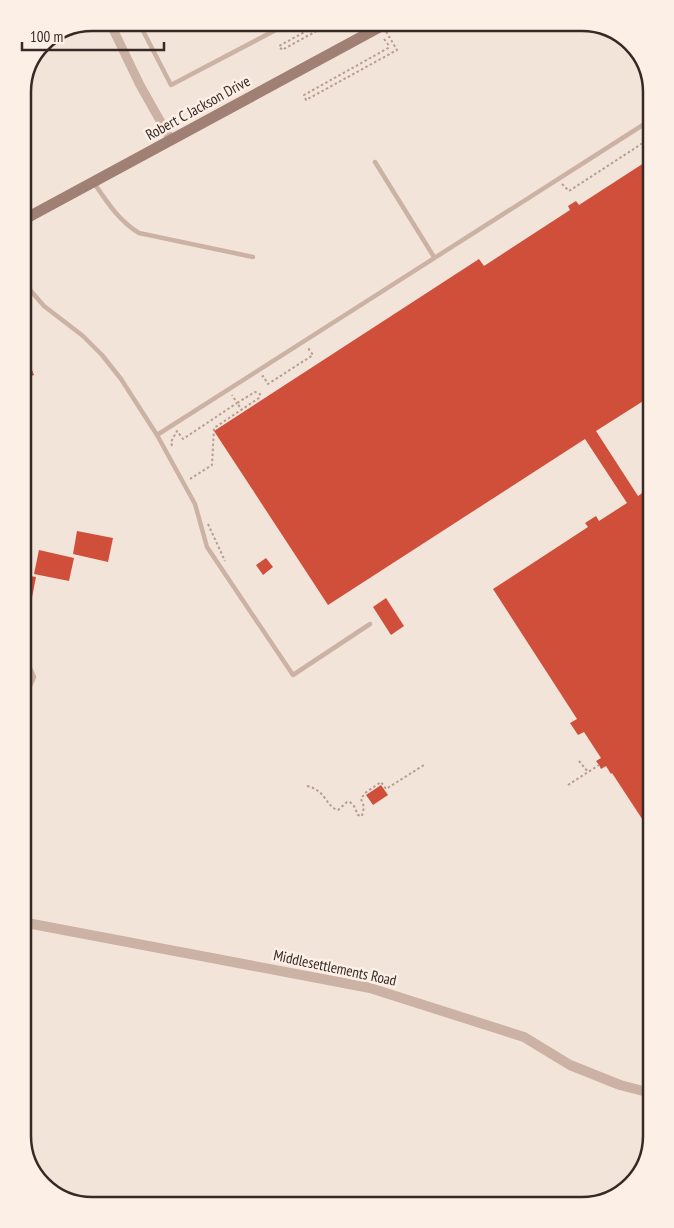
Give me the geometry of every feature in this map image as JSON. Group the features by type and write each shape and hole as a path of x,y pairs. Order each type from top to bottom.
{"main road":[{"name":"Robert C Jackson Drive","path":"31,216 371,31"}],"street":[{"path":"114,31 140,85 171,140"},
{"name":"Middlesettlements Road","path":"31,924 370,988 524,1037 570,1065 620,1085 643,1091"}],"lane":[{"path":"144,31 171,85 274,31"},
{"path":"156,435 643,125"},
{"path":"375,162 434,258"},
{"path":"94,182 119,218 127,226 139,233 253,257"},
{"path":"31,291 44,306 83,336 102,355 121,379 156,435 195,504 207,547 292,676 370,624"},
{"path":"31,670 34,677 31,684"}],"path":[{"path":"306,31 278,46 282,50 316,31"},
{"path":"384,39 390,47 304,95 306,100 396,50 385,31"},
{"path":"555,189 563,184 569,191 643,142"},
{"path":"255,381 263,376 268,384 313,355 308,348"},
{"path":"239,391 232,396 242,410"},
{"path":"172,447 173,435 177,431 182,439 255,392 260,394 259,398 214,428 212,465 191,480"},
{"path":"208,522 228,567"},
{"path":"578,761 588,772"},
{"path":"307,786 319,790 333,809 338,810 347,802 350,802 358,815 362,816 364,807 361,799 370,790 381,782 386,789 424,765"},
{"path":"568,785 598,765"}],"building":[{"path":"643,164 643,401 596,431 638,496 643,492 643,820 612,773 606,766 601,769 596,761 601,758 584,732 578,735 570,723 577,719 493,589 588,527 585,523 596,516 599,521 627,503 585,439 328,605 214,431 479,259 484,266 570,210 568,206 576,201 579,205"},
{"path":"77,531 113,538 108,562 73,554"},
{"path":"39,550 74,558 69,581 34,574"},
{"path":"266,558 273,567 263,575 256,565"},
{"path":"31,576 36,577 31,603"},
{"path":"386,598 404,626 391,635 373,607"},
{"path":"381,785 388,795 373,805 366,795"}]}
